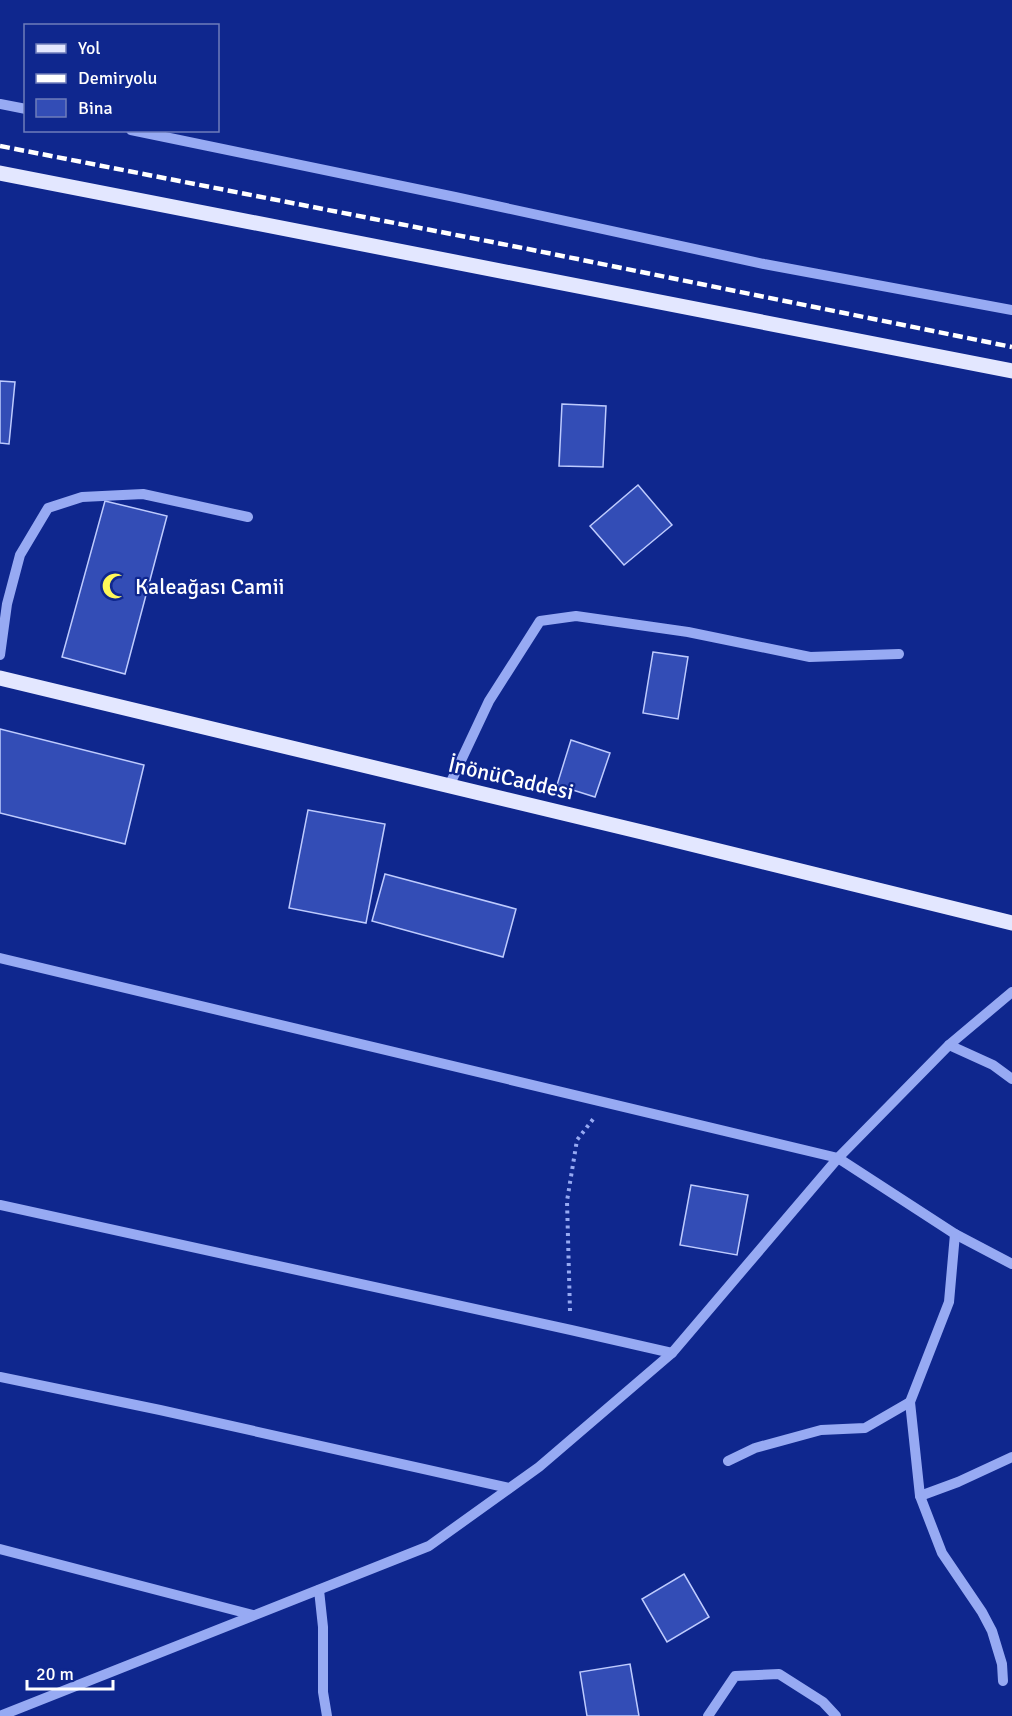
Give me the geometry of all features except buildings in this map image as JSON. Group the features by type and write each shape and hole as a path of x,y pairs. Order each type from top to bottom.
{"main road":[{"path":"0,172 1012,371"},
{"name":"İnönüCaddesi","path":"0,678 1012,923"}],"street":[{"path":"0,104 24,109"},
{"path":"140,132 764,264 1012,310"},
{"path":"0,655 7,604 20,555 48,508 82,497 143,494 248,517"},
{"path":"449,786 489,701 540,621 576,616 688,632 810,657 899,654"},
{"path":"0,958 838,1158 955,1234 1012,1264"},
{"path":"0,1716 429,1546 539,1467 672,1353 838,1158 949,1045 1012,992"},
{"path":"949,1045 993,1065 1012,1079"},
{"path":"0,1205 672,1353"},
{"path":"955,1234 949,1302 910,1402 920,1496 942,1553 992,1630 1000,1655 1003,1681"},
{"path":"0,1377 160,1410 509,1488"},
{"path":"728,1461 755,1448 821,1430 865,1428 910,1402"},
{"path":"920,1496 958,1482 1012,1457"},
{"path":"0,1549 253,1615"},
{"path":"319,1590 323,1627 323,1692 327,1716"},
{"path":"708,1716 735,1676 779,1674 823,1702 836,1716"}],"path":[{"path":"571,1330 567,1201 577,1140 606,1102"}],"railway":[{"path":"0,146 528,249 1012,347"}],"place":[{"name":"Kaleağası Camii","path":"115,586"}]}
